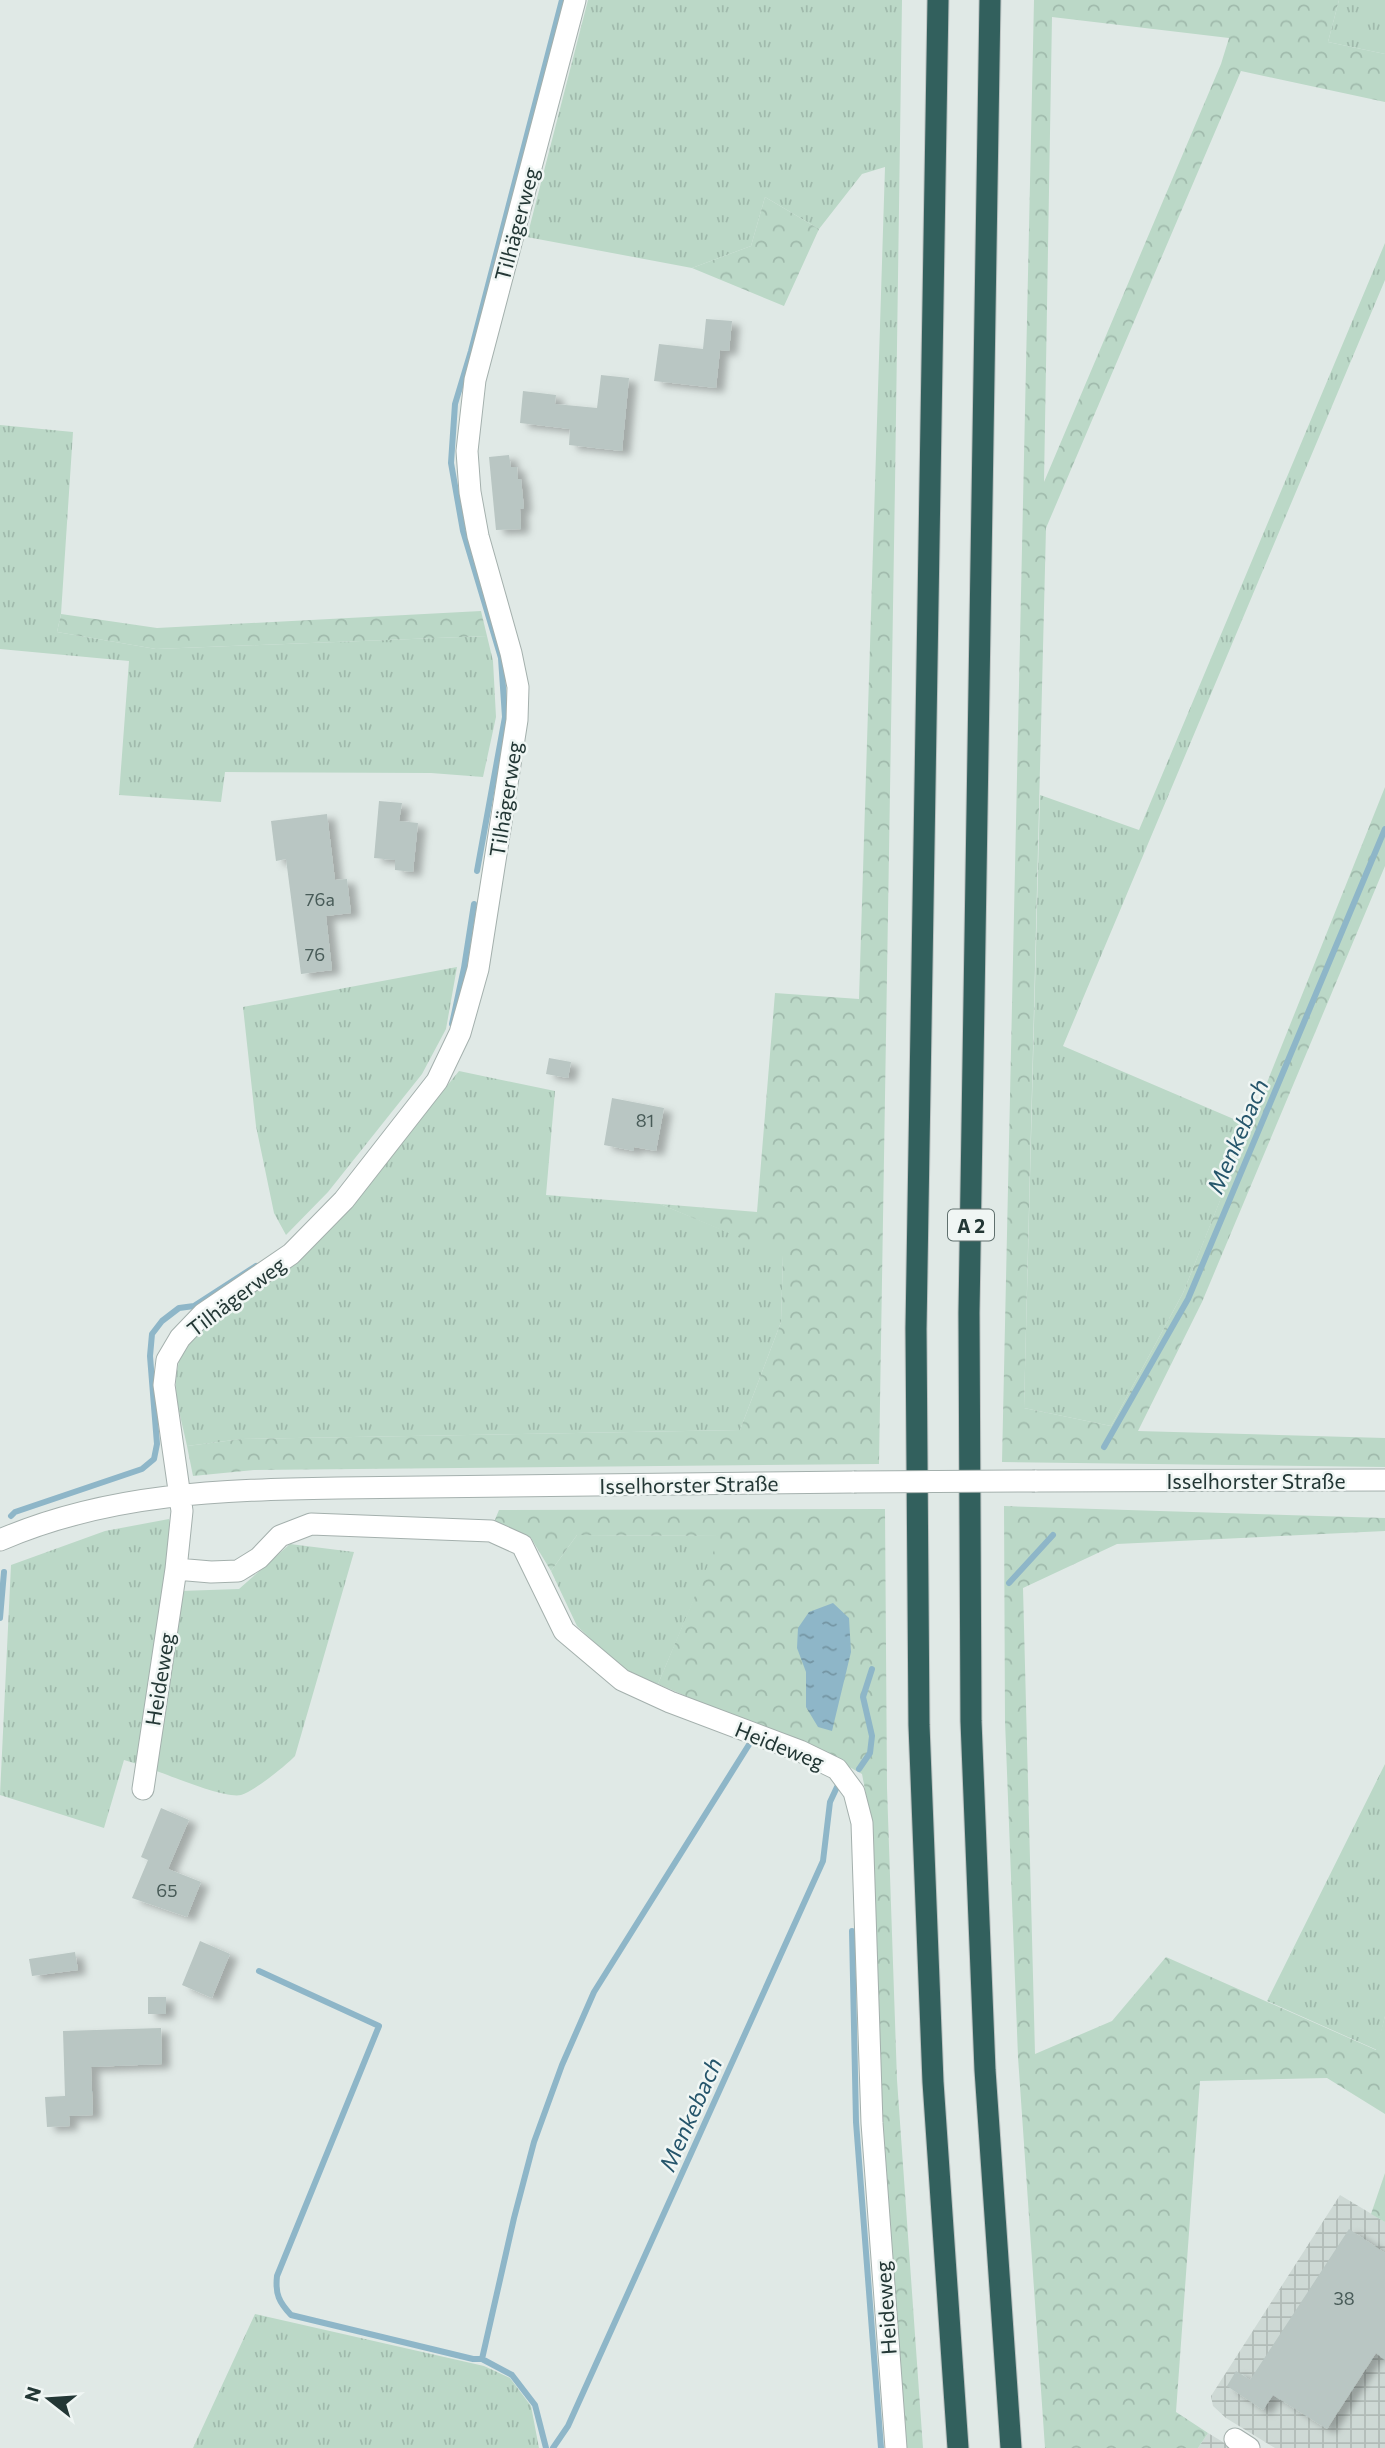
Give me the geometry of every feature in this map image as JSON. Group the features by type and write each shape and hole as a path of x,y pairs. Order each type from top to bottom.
{"highway":[{"name":"A 2","path":"938,0 917,1273 919,1725 933,2082 958,2448"},
{"name":"A 2","path":"990,0 969,1313 970,1708 985,2070 1011,2448"}],"street":[{"name":"Tilhägerweg","path":"178,1494 164,1385 167,1360 180,1338 203,1314 291,1254 344,1200 399,1131 437,1081 449,1059 460,1033 478,969 517,720 518,687 478,536 470,492 467,450 475,380 575,0"},
{"name":"Isselhorster Straße","path":"0,1540 97,1507 178,1494 253,1489 854,1482 1385,1480"},
{"name":"Heideweg","path":"143,1789 176,1569 181,1511 178,1494"},
{"name":"Heideweg","path":"176,1569 238,1571 259,1558 280,1536 312,1524 491,1531 522,1545 564,1631 622,1680 670,1702 800,1751 838,1769 854,1792 862,1823 872,2123 895,2448"}],"shaded area":[{"path":"1340,2195 1385,2222 1385,2448 1275,2448 1226,2418 1213,2406 1211,2396"},
{"path":"1208,2433 1233,2448 1198,2448"}],"green space":[{"path":"588,0 902,0 895,485 875,485 885,167 862,174 819,229 765,197 751,246 692,268 527,237"},
{"path":"1034,0 1339,0 1328,42 1385,54 1385,102 1241,71 1046,528 1024,1408 1111,1426 1183,1293 1385,787 1385,866 1202,1302 1138,1431 1385,1438 1385,1467 1002,1462","holes":["1052,17 1229,38 1221,64 1044,482"]},
{"path":"1339,0 1385,0 1385,54 1328,42"},
{"path":"765,197 819,229 784,306 692,268 751,246"},
{"path":"1385,243 1385,280 1063,1046 1250,1126 1183,1293 1111,1426 1024,1408 1040,795 1139,830"},
{"path":"0,425 73,432 61,614 57,632 156,649 487,636 493,661 496,717 483,777 431,773 225,772 221,802 119,795 129,661 0,649"},
{"path":"875,485 895,485 879,1464 254,1470 193,1476 187,1446 242,1439 740,1430 781,1322 783,1256 660,1204 757,1212 775,993 859,999"},
{"path":"481,611 487,636 156,649 57,632 61,614 157,628"},
{"path":"457,967 446,1029 422,1074 328,1192 286,1235 274,1213 256,1126 243,1007"},
{"path":"459,1071 555,1091 546,1195 660,1204 783,1255 781,1322 740,1430 242,1439 187,1446 176,1394 177,1370 186,1341 349,1206"},
{"path":"1004,1506 1385,1518 1385,1531 1117,1544 1023,1588 1035,2054 1112,2021 1166,1957 1376,2050 1385,2016 1385,2114 1327,2078 1200,2081 1176,2412 1208,2433 1198,2448 1045,2448 1018,2057 1005,1721"},
{"path":"885,1509 887,1788 897,2080 923,2448 904,2448 879,2125 872,1826 862,1774 658,1684 720,1536 577,1535 551,1571 531,1538 494,1522 499,1510"},
{"path":"169,1519 174,1539 137,1764 124,1760 104,1828 0,1795 11,1565 105,1531"},
{"path":"577,1535 721,1536 658,1684 626,1672 577,1626 551,1571"},
{"path":"290,1544 354,1552 295,1756 262,1783 241,1795 210,1790 151,1769 180,1591 239,1589"},
{"path":"1385,1764 1385,2016 1377,2050 1267,2001"},
{"path":"1385,2173 1385,2222 1371,2214"},
{"path":"255,2314 484,2366 510,2378 531,2406 539,2448 193,2448"}],"water":[{"path":"833,1603 849,1618 851,1652 832,1731 818,1727 806,1707 806,1672 797,1648 798,1628 809,1612"}],"building":[{"path":"706,319 732,321 729,351 720,350 716,388 654,381 659,344 703,349"},
{"path":"601,375 629,378 622,451 569,445 570,429 520,423 523,391 556,395 555,404 597,408"},
{"path":"509,455 511,467 517,467 518,479 521,479 524,508 520,509 521,529 496,530 489,457"},
{"path":"379,801 402,803 399,821 418,823 413,872 395,870 395,860 374,858"},
{"path":"327,814 335,880 347,879 351,913 326,916 332,970 301,974 286,859 276,861 271,821"},
{"path":"549,1058 571,1062 568,1078 546,1074"},
{"path":"612,1098 664,1108 656,1151 634,1147 634,1151 604,1145"},
{"path":"161,1808 189,1820 168,1869 201,1882 187,1917 132,1898 148,1860 141,1857"},
{"path":"200,1941 230,1954 212,1998 182,1985"},
{"path":"75,1952 78,1970 32,1976 29,1959"},
{"path":"148,1997 166,1997 166,2014 148,2014"},
{"path":"161,2028 162,2064 91,2067 93,2115 69,2116 70,2126 47,2127 45,2097 65,2096 63,2031"},
{"path":"1349,2229 1385,2253 1385,2360 1376,2353 1327,2429 1273,2395 1263,2410 1227,2386 1236,2371 1250,2380"}],"waterway":[{"path":"477,871 505,717 501,658 463,531 451,463 455,404 562,0"},
{"name":"Menkebach","path":"1104,1447 1188,1299 1385,829"},
{"path":"452,1024 474,904"},
{"path":"11,1516 15,1512 142,1469 154,1459 157,1444 150,1356 152,1334 162,1321 179,1308 194,1306 256,1266"},
{"name":"Menkebach","path":"1009,1583 1053,1535"},
{"path":"0,1618 4,1572"},
{"name":"Menkebach","path":"859,1769 870,1753 872,1736 863,1697 872,1669"},
{"path":"546,2448 535,2405 512,2375 482,2359 534,2142 562,2065 594,1992 750,1743"},
{"name":"Menkebach","path":"553,2448 568,2426 823,1861 830,1802 837,1787"},
{"path":"852,1931 856,2122 881,2448"},
{"path":"259,1971 379,2026 277,2276 277,2293 281,2302 291,2315 482,2359"}]}
